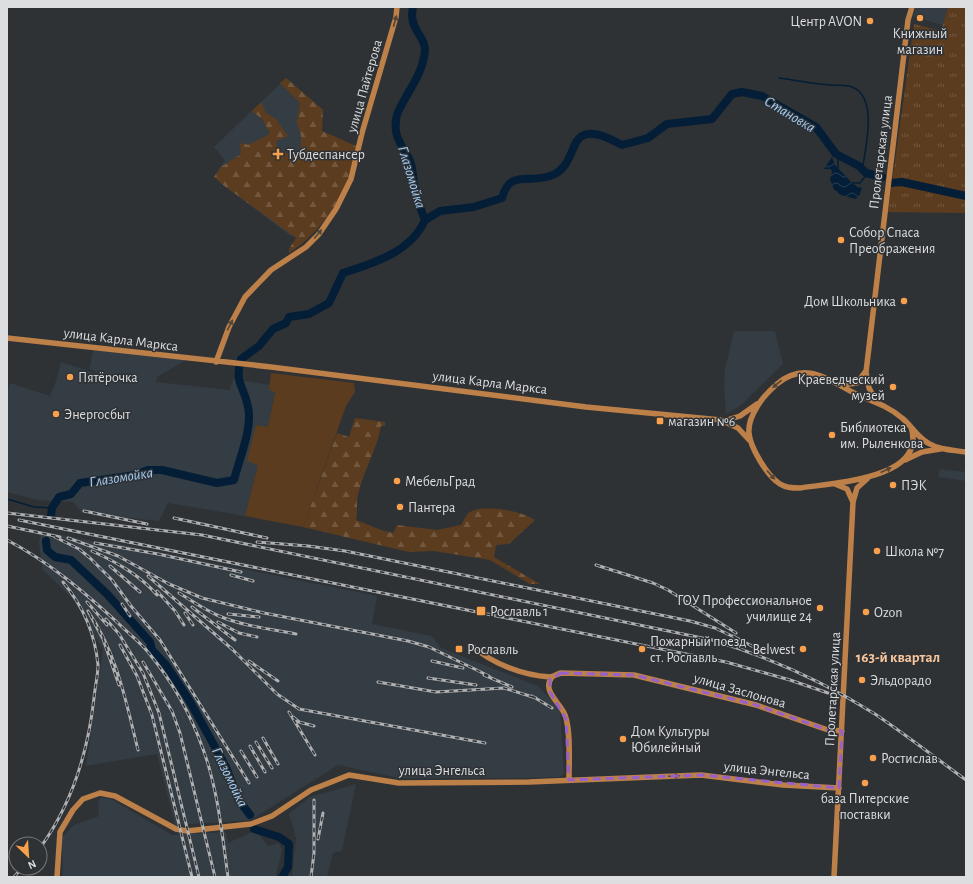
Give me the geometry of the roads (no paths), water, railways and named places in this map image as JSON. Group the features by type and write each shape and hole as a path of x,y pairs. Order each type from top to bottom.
{"main road":[{"name":"улица Пайтерова","path":"216,362 228,327 245,297 271,270 306,247 319,234 336,209 351,179 362,133 396,17 397,7"},
{"name":"Пролетарская улица","path":"877,402 869,388 866,372 908,20 912,7"},
{"name":"улица Карла Маркса","path":"7,338 724,421 738,428 751,442"},
{"path":"839,384 851,385 857,383 866,372"},
{"path":"942,448 922,452 870,477 792,488 779,484 768,473 751,442 749,432 750,422 760,401 783,379 797,373 814,374 877,402 900,416 922,440 942,448 966,452"},
{"name":"улица Карла Маркса","path":"724,421 740,416 760,401"},
{"path":"901,462 911,450 913,443 910,427"},
{"name":"Пролетарская улица","path":"834,877 853,502 857,488 870,477"},
{"path":"831,483 840,485 846,489 853,502"},
{"name":"улица Заслонова","path":"472,646 489,659 500,665 552,677 561,673 634,675 756,705 828,730 842,731"},
{"path":"552,677 549,682 549,689 566,719 569,780"},
{"name":"улица Энгельса","path":"57,877 60,832 72,810 83,799 100,793 115,796 176,829 188,831 251,824 272,816 311,790 349,775 399,783 569,780 701,775 783,785 839,788"}],"water":[{"path":"832,157 835,165 852,183 862,188 859,196 855,199 838,194 837,191 834,190 830,179 832,173 831,169 824,169"}],"waterway":[{"name":"Глазомойка","path":"413,7 413,21 424,45 424,59 419,74 398,112 396,129 398,139 411,164 414,185 425,220"},
{"path":"779,78 818,84 847,86 852,87 860,93 865,101 868,112 867,138 862,171"},
{"name":"Становка","path":"425,220 440,211 474,207 502,198 510,183 516,180 546,177 555,174 561,170 569,159 577,142 584,135 598,135 622,145 648,138 667,124 712,119 732,94 742,92 762,96 816,127 836,154 859,166 866,173 882,177"},
{"path":"838,155 838,168"},
{"path":"852,183 860,183 867,174"},
{"name":"Становка","path":"890,183 902,182 966,196"},
{"name":"Глазомойка","path":"51,515 52,508 59,497 71,494 80,483 135,475 148,470 162,470 217,483 234,480 245,444 249,424 248,407 239,379 241,359 259,346 273,329 286,323 289,317 309,314 329,303 343,273 379,260 401,248 419,231 425,220"},
{"path":"7,499 34,507 52,508"},
{"name":"Глазомойка","path":"46,541 47,550 55,557 71,560 107,594 150,642 152,650 166,665 189,700 226,767 238,799 250,815"},
{"name":"Глазомойка","path":"254,829 279,837 289,844 288,867 282,877"}],"railway":[{"path":"84,511 147,524"},
{"path":"7,513 202,535 712,640 754,654 796,671 856,702 910,738 966,780"},
{"path":"174,518 267,538"},
{"path":"19,520 726,662 790,680 828,693"},
{"path":"7,526 60,537"},
{"path":"55,537 79,549 90,558 112,580 131,606 160,640 249,783"},
{"path":"68,538 118,556 169,584 202,598 264,613 408,641 429,647 489,676"},
{"path":"7,540 51,567 92,600 148,652 173,686 193,724 208,765 219,812 228,877"},
{"path":"257,542 308,546 345,551 690,621 715,628 738,639"},
{"path":"95,543 158,554 241,572"},
{"path":"92,551 135,575 157,595"},
{"path":"596,565 653,583 668,590 736,633"},
{"path":"110,566 140,592"},
{"path":"231,575 253,581"},
{"path":"148,576 232,649 277,694 299,709 485,743"},
{"path":"48,836 70,795 83,758 88,738 98,669 94,642 87,620 63,582"},
{"path":"157,591 175,611 184,625"},
{"path":"179,593 219,616 257,627 296,634"},
{"path":"87,602 107,625"},
{"path":"122,604 130,616"},
{"path":"192,607 235,640"},
{"path":"119,685 103,639 88,611 98,627 113,661 125,696 138,750"},
{"path":"185,613 193,625"},
{"path":"228,614 259,617"},
{"path":"106,619 119,634 143,673 159,713 199,877"},
{"path":"218,622 239,633 257,637"},
{"path":"733,636 765,653"},
{"path":"120,645 137,676 152,715 192,877"},
{"path":"249,661 278,681"},
{"path":"432,661 463,668"},
{"path":"143,662 172,711 180,733 215,877"},
{"path":"484,675 512,687"},
{"path":"428,678 476,685"},
{"path":"378,682 436,692 504,688 536,698"},
{"path":"532,696 552,708"},
{"path":"289,712 315,755"},
{"path":"293,717 299,722 314,726"},
{"path":"263,738 278,764"},
{"path":"256,742 272,768"},
{"path":"250,746 265,772"},
{"path":"241,751 257,777"},
{"path":"311,877 314,853 314,800"},
{"path":"318,839 323,813"}],"place":[{"name":"Книжный магазин","path":"920,18"},
{"name":"Центр AVON","path":"870,21"},
{"name":"Тубдеспансер","path":"278,154"},
{"name":"Собор Спаса Преображения","path":"841,240"},
{"name":"Дом Школьника","path":"904,301"},
{"name":"Пятёрочка","path":"70,377"},
{"name":"Краеведческий музей","path":"893,387"},
{"name":"Энергосбыт","path":"56,414"},
{"name":"магазин №6","path":"660,421"},
{"name":"Библиотека им. Рыленкова","path":"832,435"},
{"name":"МебельГрад","path":"397,481"},
{"name":"ПЭК","path":"893,485"},
{"name":"Пантера","path":"400,507"},
{"name":"Школа №7","path":"877,551"},
{"name":"ГОУ Профессиональное училище 24","path":"820,608"},
{"name":"Рославль 1","path":"481,611"},
{"name":"Ozon","path":"866,612"},
{"name":"Рославль","path":"459,649"},
{"name":"Пожарный поезд ст. Рославль","path":"642,649"},
{"name":"Belwest","path":"803,649"},
{"name":"Эльдорадо","path":"862,680"},
{"name":"Дом Культуры Юбилейный","path":"623,739"},
{"name":"Ростислав","path":"873,758"},
{"name":"база Питерские поставки","path":"865,783"}],"district":[{"name":"163-й квартал","path":"898,657"}]}
